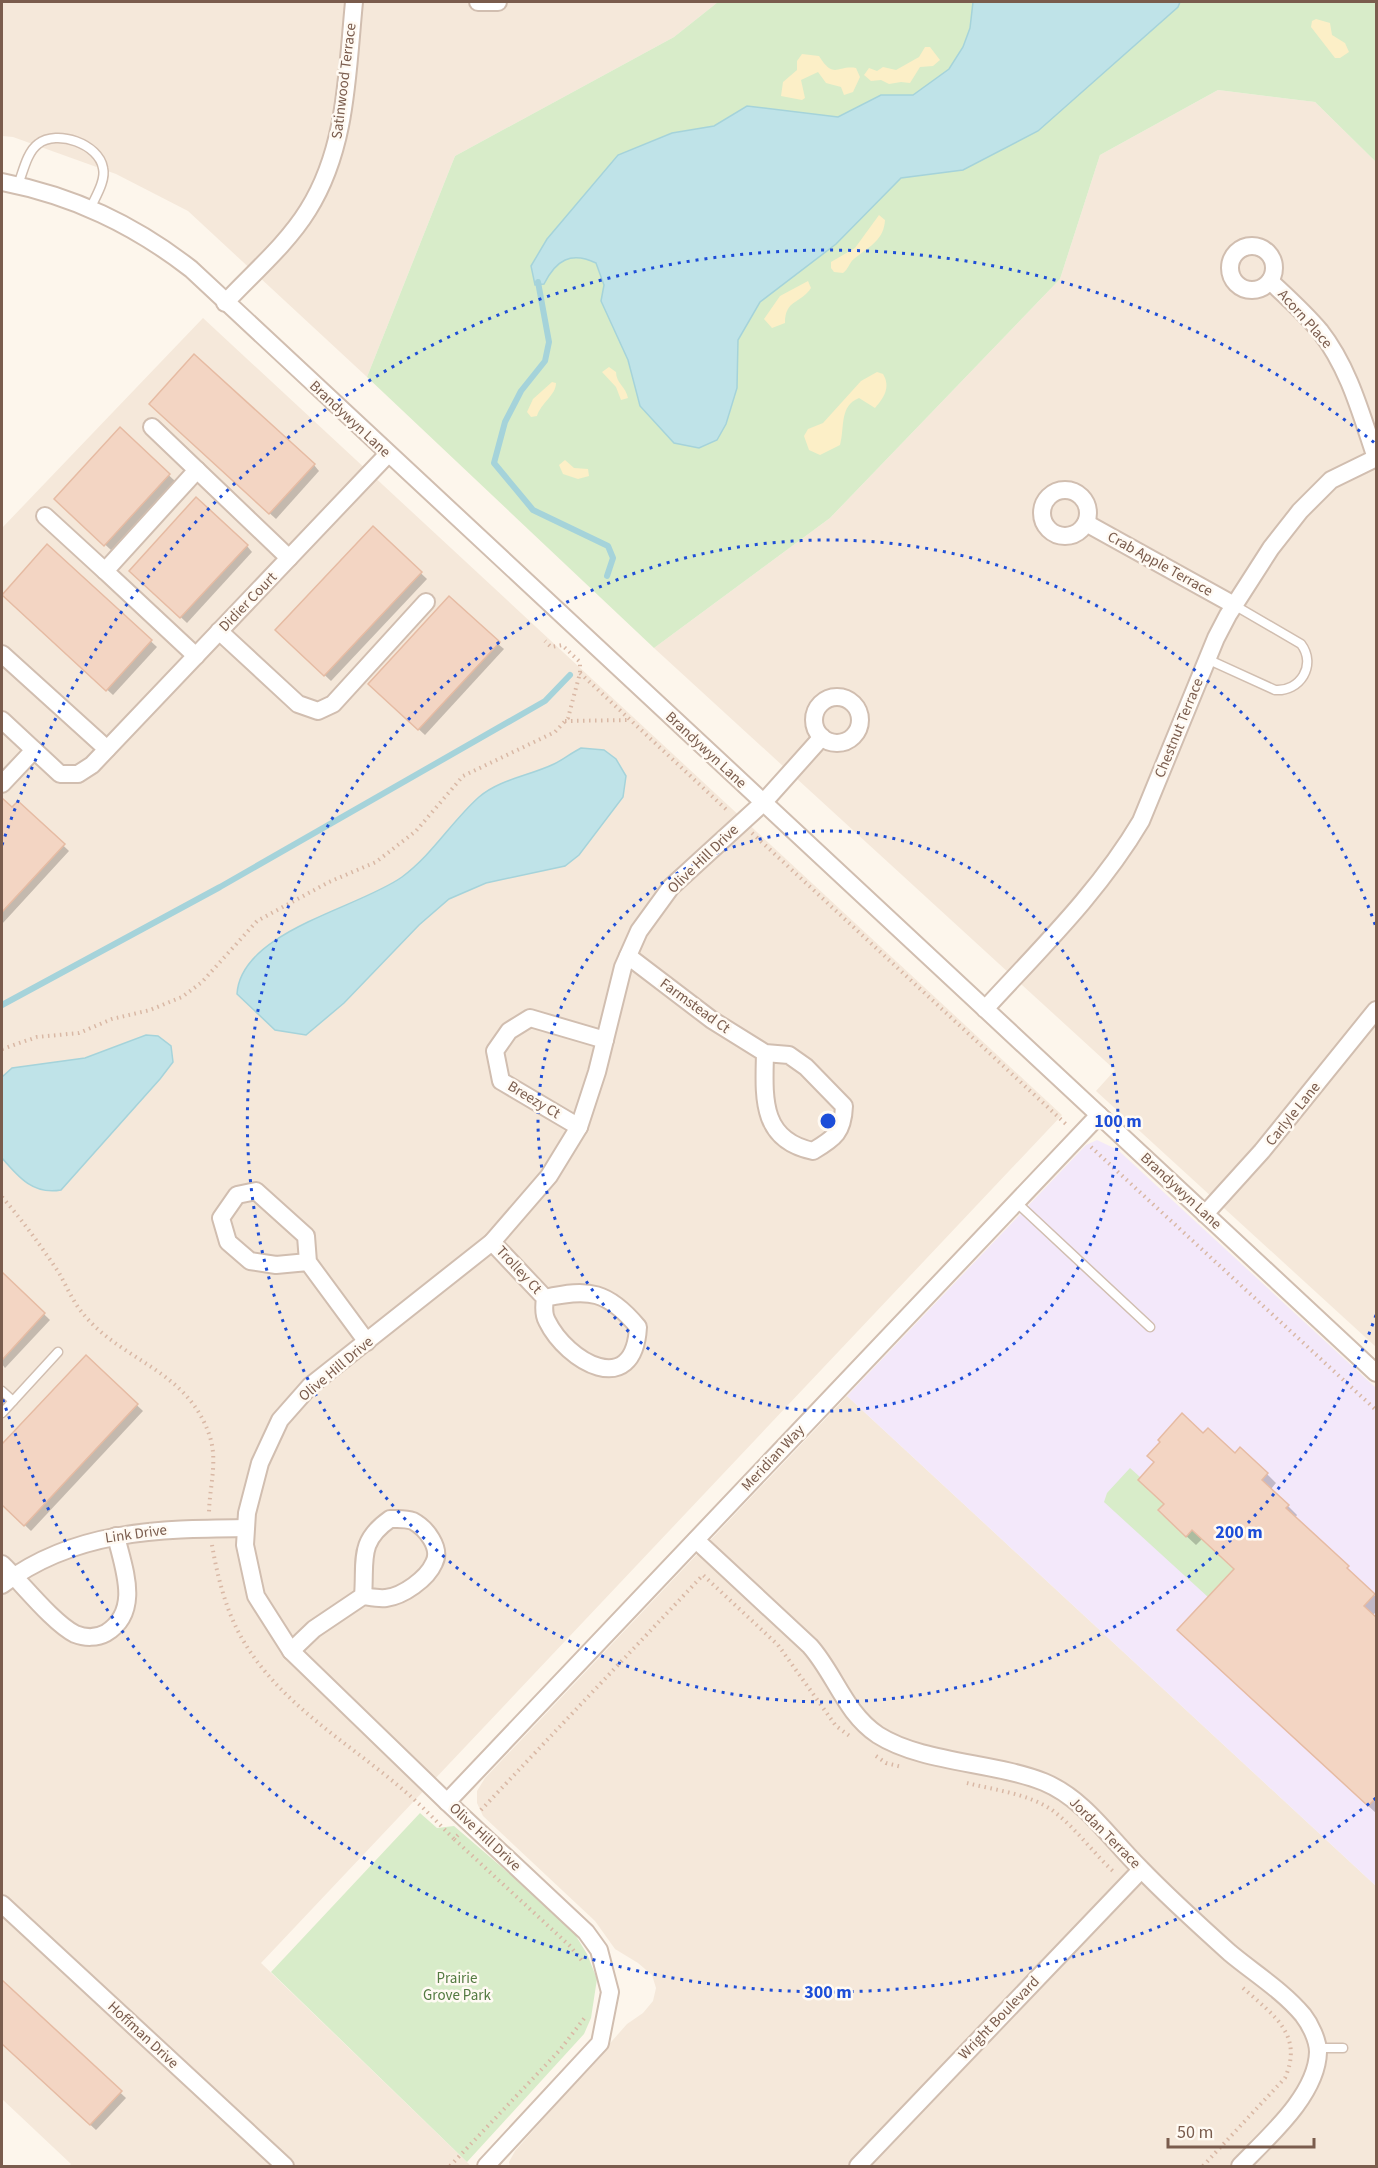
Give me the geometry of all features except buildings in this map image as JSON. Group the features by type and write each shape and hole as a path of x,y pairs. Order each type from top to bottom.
{"street":[{"name":"Satinwood Terrace","path":"225,303 290,233 307,211 323,182 338,141 354,2"},
{"path":"478,2 498,2"},
{"name":"Brandywyn Lane","path":"10,183 91,207 129,226 164,248 190,269 1377,1373"},
{"name":"Acorn Place","path":"1270,281 1308,317 1335,353 1347,376 1376,458"},
{"path":"152,427 289,558"},
{"name":"Didier Court","path":"2,720 60,774 78,774 92,765 388,454"},
{"name":"Chestnut Terrace","path":"985,1009 1098,885 1125,848 1140,821 1207,659 1234,605 1271,548 1308,503 1331,480 1376,458"},
{"path":"105,571 197,470"},
{"path":"45,516 196,657"},
{"name":"Crab Apple Terrace","path":"1086,523 1234,605"},
{"path":"219,631 298,704 318,711 333,704 426,602"},
{"path":"2,654 107,749"},
{"name":"Olive Hill Drive","path":"488,2166 600,2043 610,1992 599,1950 586,1932 291,1651 256,1596 245,1545 246,1513 260,1463 280,1420 310,1386 492,1242 549,1176 579,1127 628,956 639,931 671,887 763,803 822,736"},
{"path":"2,784 34,750"},
{"name":"Farmstead Ct","path":"628,956 712,1020 765,1053 789,1055 806,1067 844,1106 843,1124 831,1140 813,1150 795,1147 780,1135 767,1116 764,1089 765,1053"},
{"name":"Carlyle Lane","path":"1205,1214 1262,1151 1377,1010"},
{"name":"Breezy Ct","path":"579,1127 501,1081 495,1051 509,1031 530,1018 605,1040"},
{"name":"Meridian Way","path":"447,1802 1098,1114"},
{"path":"308,1262 276,1265 250,1261 228,1242 221,1218 237,1196 256,1191 276,1206 306,1236 308,1262 367,1342"},
{"name":"Trolley Ct","path":"492,1242 545,1298 546,1320 559,1337 584,1360 598,1368 612,1370 627,1362 637,1347 638,1327 622,1308 602,1295 570,1292 545,1298"},
{"path":"291,1651 314,1629 363,1596 384,1599 398,1595 414,1585 435,1562 432,1540 413,1521 390,1519 368,1538 364,1556 363,1596"},
{"name":"Link Drive","path":"6,1575 102,1538 143,1531 245,1528"},
{"path":"6,1575 68,1629 83,1636 97,1636 116,1623 128,1596 116,1536"},
{"name":"Jordan Terrace","path":"696,1540 810,1646 824,1662 845,1701 864,1725 905,1747 1019,1774 1063,1792 1082,1806 1141,1869 1231,1953 1303,2015 1312,2030 1317,2048"},
{"name":"Wright Boulevard","path":"858,2166 1141,1869"},
{"name":"Hoffman Drive","path":"2,1904 285,2166"},
{"path":"1240,2166 1292,2111 1309,2085 1317,2048"}],"lane":[{"path":"10,183 38,144 54,137 69,140 91,149 99,157 103,167 104,176 91,207"},
{"path":"1207,659 1275,690 1286,690 1295,686 1306,672 1306,654 1301,644 1234,605"},
{"path":"1016,1202 1150,1327"},
{"path":"2,1413 58,1352"},
{"path":"2,1390 13,1401"},
{"path":"1317,2048 1343,2048"}],"path":[{"path":"2,1049 38,1037 79,1033 112,1019 150,1010 182,997 202,982 257,921 329,882 376,862 416,831 463,776 555,732 565,721 580,673 580,662 562,645 551,647 544,641"},
{"path":"580,673 1078,1136 1377,1410"},
{"path":"565,721 630,720"},
{"path":"587,1968 570,1946 454,1839 703,1575 778,1645 836,1726 853,1738"},
{"path":"869,1751 886,1763 907,1768"},
{"path":"959,1781 1030,1799 1051,1810 1127,1884"},
{"path":"1203,2166 1276,2089 1285,2078 1290,2066 1292,2044 1286,2031 1276,2018 1241,1986"},
{"path":"450,2166 559,2051 590,2010"}],"shaded area":[{"path":"2,2 718,2 674,37 455,156 367,377 188,211 116,174 13,137 2,136"},
{"path":"1218,90 1315,102 1376,162 1376,1347 1096,1091 1115,1070 654,648 830,518 1060,279 1100,155"},
{"path":"203,318 1062,1115 261,1963 471,2166 69,2166 71,2164 2,2099 2,528"},
{"path":"1097,1140 1118,1150 1376,1388 1376,1886 847,1396 1086,1145"},
{"path":"847,1396 1376,1886 1376,2166 510,2166 509,2162 515,2151 627,2024 643,2013 653,2001 656,1988 652,1975 615,1949 595,1921 483,1816 477,1803 477,1791 485,1778"}],"green space":[{"path":"718,2 1376,2 1376,162 1315,102 1218,90 1100,155 1060,279 830,518 654,648 367,377 455,156 674,37"},
{"path":"1130,1468 1140,1477 1138,1480 1165,1503 1158,1511 1186,1536 1194,1528 1249,1553 1208,1597 1104,1502 1107,1493"},
{"name":"Prairie Grove Park","path":"420,1813 437,1828 454,1826 570,1926 587,1954 597,1979 591,2018 584,2034 467,2162 271,1972"}],"sand":[{"path":"1316,19 1330,23 1332,35 1345,43 1349,52 1340,58 1335,58 1311,27 1312,21"},
{"path":"925,47 930,47 940,60 933,66 920,67 910,83 889,84 881,80 871,81 864,75 869,68 877,71 883,67 896,70 919,57"},
{"path":"802,54 819,56 832,70 856,68 860,77 853,92 844,95 841,87 826,83 818,72 801,80 805,98 802,100 781,96 783,82 797,70 797,61"},
{"path":"879,215 885,220 879,238 853,260 847,270 843,273 834,272 831,262 855,248"},
{"path":"808,281 811,288 788,310 785,323 772,328 764,319 780,296"},
{"path":"609,367 616,372 628,398 621,400 616,387 602,372"},
{"path":"877,372 883,374 886,388 884,396 875,408 859,398 848,406 840,445 820,455 809,450 804,436 808,429 823,423 861,381"},
{"path":"552,382 556,383 554,391 537,416 531,417 527,412 533,399"},
{"path":"565,460 574,468 588,469 589,476 578,479 563,474 559,465"}],"water":[{"path":"973,2 1180,2 1178,7 1038,131 963,170 901,178 836,244 760,302 738,340 737,388 726,424 717,440 699,448 674,443 640,406 628,360 601,301 604,285 596,263 579,258 565,260 554,269 544,284 535,285 531,266 547,239 618,155 672,133 714,126 747,106 838,117 881,95 913,95 949,69 963,47 970,28"},
{"path":"581,748 604,750 616,759 626,776 623,797 579,855 565,866 486,883 449,899 419,925 344,1003 306,1035 275,1030 237,994 243,972 258,954 280,937 402,877 487,791 554,764"},
{"path":"146,1035 158,1036 171,1046 173,1062 160,1079 61,1190 43,1190 21,1178 2,1158 2,1077 12,1068 85,1058"}],"waterway":[{"path":"538,282 549,342 545,361 521,391 505,422 494,463 533,510 608,546 613,558 607,576"},
{"path":"2,1005 220,887 545,701 570,675"}]}
